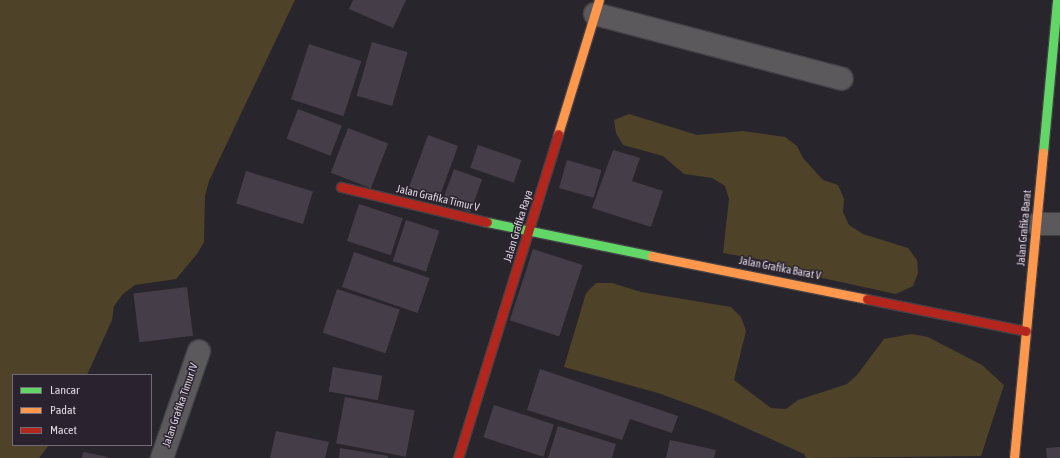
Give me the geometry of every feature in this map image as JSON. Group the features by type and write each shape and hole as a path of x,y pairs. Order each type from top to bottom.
{"street":[{"path":"597,7 842,79"},
{"name":"Jalan Grafika Raya","path":"458,458 530,230 597,7"},
{"name":"Jalan Grafika Barat","path":"1014,458 1058,7"},
{"name":"Jalan Grafika Timur V","path":"341,187 530,230"},
{"path":"1037,224 1060,224"},
{"name":"Jalan Grafika Barat V","path":"530,230 1026,330"},
{"name":"Jalan Grafika Timur IV","path":"162,458 199,351"}],"shaded area":[{"path":"0,0 295,0 209,181 205,196 204,242 197,254 176,279 135,285 123,294 114,306 112,320 87,374 12,374 12,446 48,446 39,458 0,458"},
{"path":"629,114 697,135 743,131 785,137 797,146 803,158 823,180 838,185 844,199 843,212 849,225 863,234 908,248 917,260 918,273 913,286 896,294 799,273 774,262 723,253 729,199 725,186 712,178 684,174 663,156 623,145 616,133 614,120"},
{"path":"596,283 612,283 641,292 731,307 741,317 746,331 734,380 771,408 786,409 798,400 847,384 857,375 884,339 912,334 928,337 982,365 1004,385 981,456 806,458 804,454 713,413 658,393 564,367 586,293"}],"building":[{"path":"353,0 406,0 393,28 349,9"},
{"path":"372,42 408,52 392,106 357,96"},
{"path":"309,44 361,61 343,116 291,99"},
{"path":"298,109 342,126 330,156 287,139"},
{"path":"348,128 388,143 371,188 331,173"},
{"path":"428,135 458,146 439,198 409,187"},
{"path":"478,145 521,160 514,183 470,168"},
{"path":"613,150 640,158 632,181 663,191 651,227 592,208"},
{"path":"567,160 602,170 594,198 559,188"},
{"path":"454,169 482,179 470,212 442,202"},
{"path":"246,171 313,191 303,224 236,204"},
{"path":"359,204 403,218 391,255 347,241"},
{"path":"406,220 439,231 426,272 393,261"},
{"path":"533,249 582,265 559,336 510,320"},
{"path":"354,252 430,278 418,313 342,287"},
{"path":"187,287 193,336 139,342 133,294"},
{"path":"337,289 400,309 386,353 323,333"},
{"path":"333,367 382,376 378,400 329,392"},
{"path":"540,369 678,416 672,433 630,419 622,440 527,410"},
{"path":"345,397 415,411 406,457 336,443"},
{"path":"494,405 554,424 543,457 483,437"},
{"path":"558,426 616,444 612,458 548,458"},
{"path":"276,431 329,442 325,458 270,458"},
{"path":"670,440 716,450 714,458 666,458"},
{"path":"1060,447 1060,458 1047,458 1046,448"},
{"path":"340,448 388,456 388,458 339,458"},
{"path":"83,452 108,457 108,458 82,458"}],"traffic: fast":[{"path":"1043,152 1057,0"},
{"path":"487,222 652,256"}],"traffic: slow":[{"path":"558,134 599,0"},
{"path":"1014,458 1043,152"},
{"path":"652,256 867,299"}],"traffic: jam":[{"path":"458,458 558,134"},
{"path":"341,187 487,222"},
{"path":"867,299 1026,331"}]}
